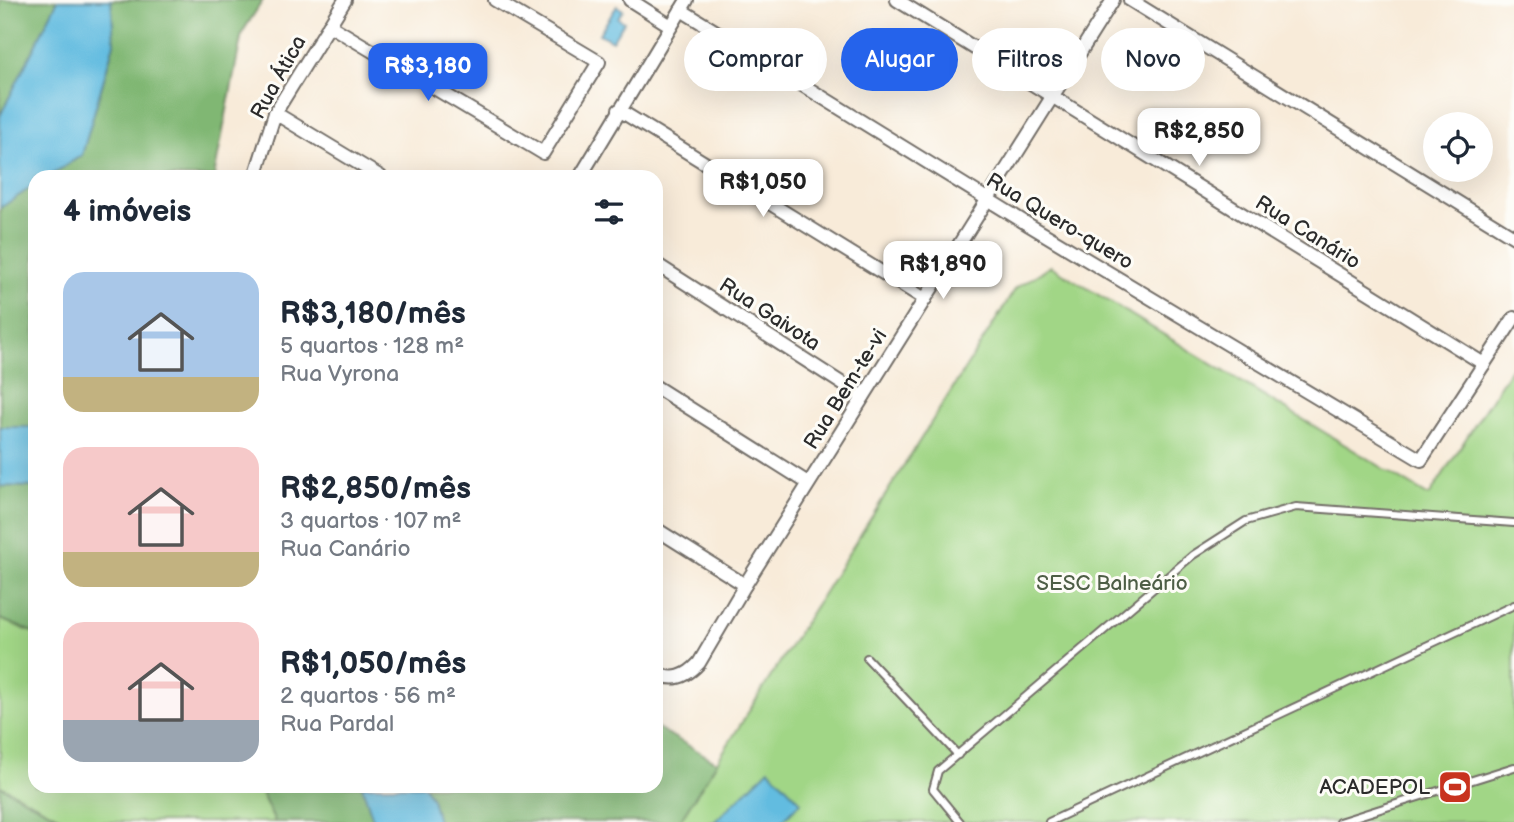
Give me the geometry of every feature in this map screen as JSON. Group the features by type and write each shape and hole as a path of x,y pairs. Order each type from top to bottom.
{"street":[{"name":"Rua Ática","path":"257,170 275,113 345,0"},
{"path":"329,25 543,153 598,62 495,0"},
{"path":"630,0 680,8"},
{"path":"645,0 680,8"},
{"name":"Rua Canário","path":"897,0 1484,364"},
{"name":"Rua Bem-te-vi","path":"663,676 678,678 689,674 699,663 744,585 1112,0"},
{"path":"1130,0 1514,237"},
{"path":"584,170 680,8"},
{"name":"Rua Quero-quero","path":"680,8 988,200 1421,460 1484,364"},
{"path":"619,110 925,299"},
{"path":"275,113 370,170"},
{"name":"Rua Gaivota","path":"663,268 863,397"},
{"path":"1484,364 1514,318"},
{"path":"663,391 808,483"},
{"path":"663,533 744,585"}],"lane":[{"path":"960,822 933,789 939,771 1193,555 1245,521 1296,507 1514,523"},
{"path":"1049,822 1514,605"},
{"path":"867,658 958,755"},
{"path":"1339,822 1514,767"}],"green space":[{"path":"0,0 58,0 0,116"},
{"path":"111,0 263,0 242,33 215,170 59,170 82,155 114,44"},
{"path":"28,190 28,427 0,427 0,208"},
{"name":"SESC Balneário","path":"1051,266 1429,496 1514,364 1514,822 679,822 1016,288"},
{"path":"0,486 28,487 28,630 0,619"},
{"path":"0,619 28,630 28,793 261,793 275,822 69,822 0,786"},
{"path":"663,731 717,762 679,822 438,822 428,793 663,793"},
{"path":"0,786 69,822 0,822"},
{"path":"261,793 364,793 374,822 275,822"}],"water":[{"path":"58,0 111,0 114,43 82,155 59,170 28,170 28,190 0,208 0,116"},
{"path":"617,6 623,10 618,18 624,22 612,41 599,34"},
{"path":"0,427 28,427 28,487 0,486"},
{"path":"769,769 801,802 781,822 714,822"},
{"path":"364,793 428,793 438,822 374,822"}],"place":[{"name":"ACADEPOL","path":"1455,787"}]}
